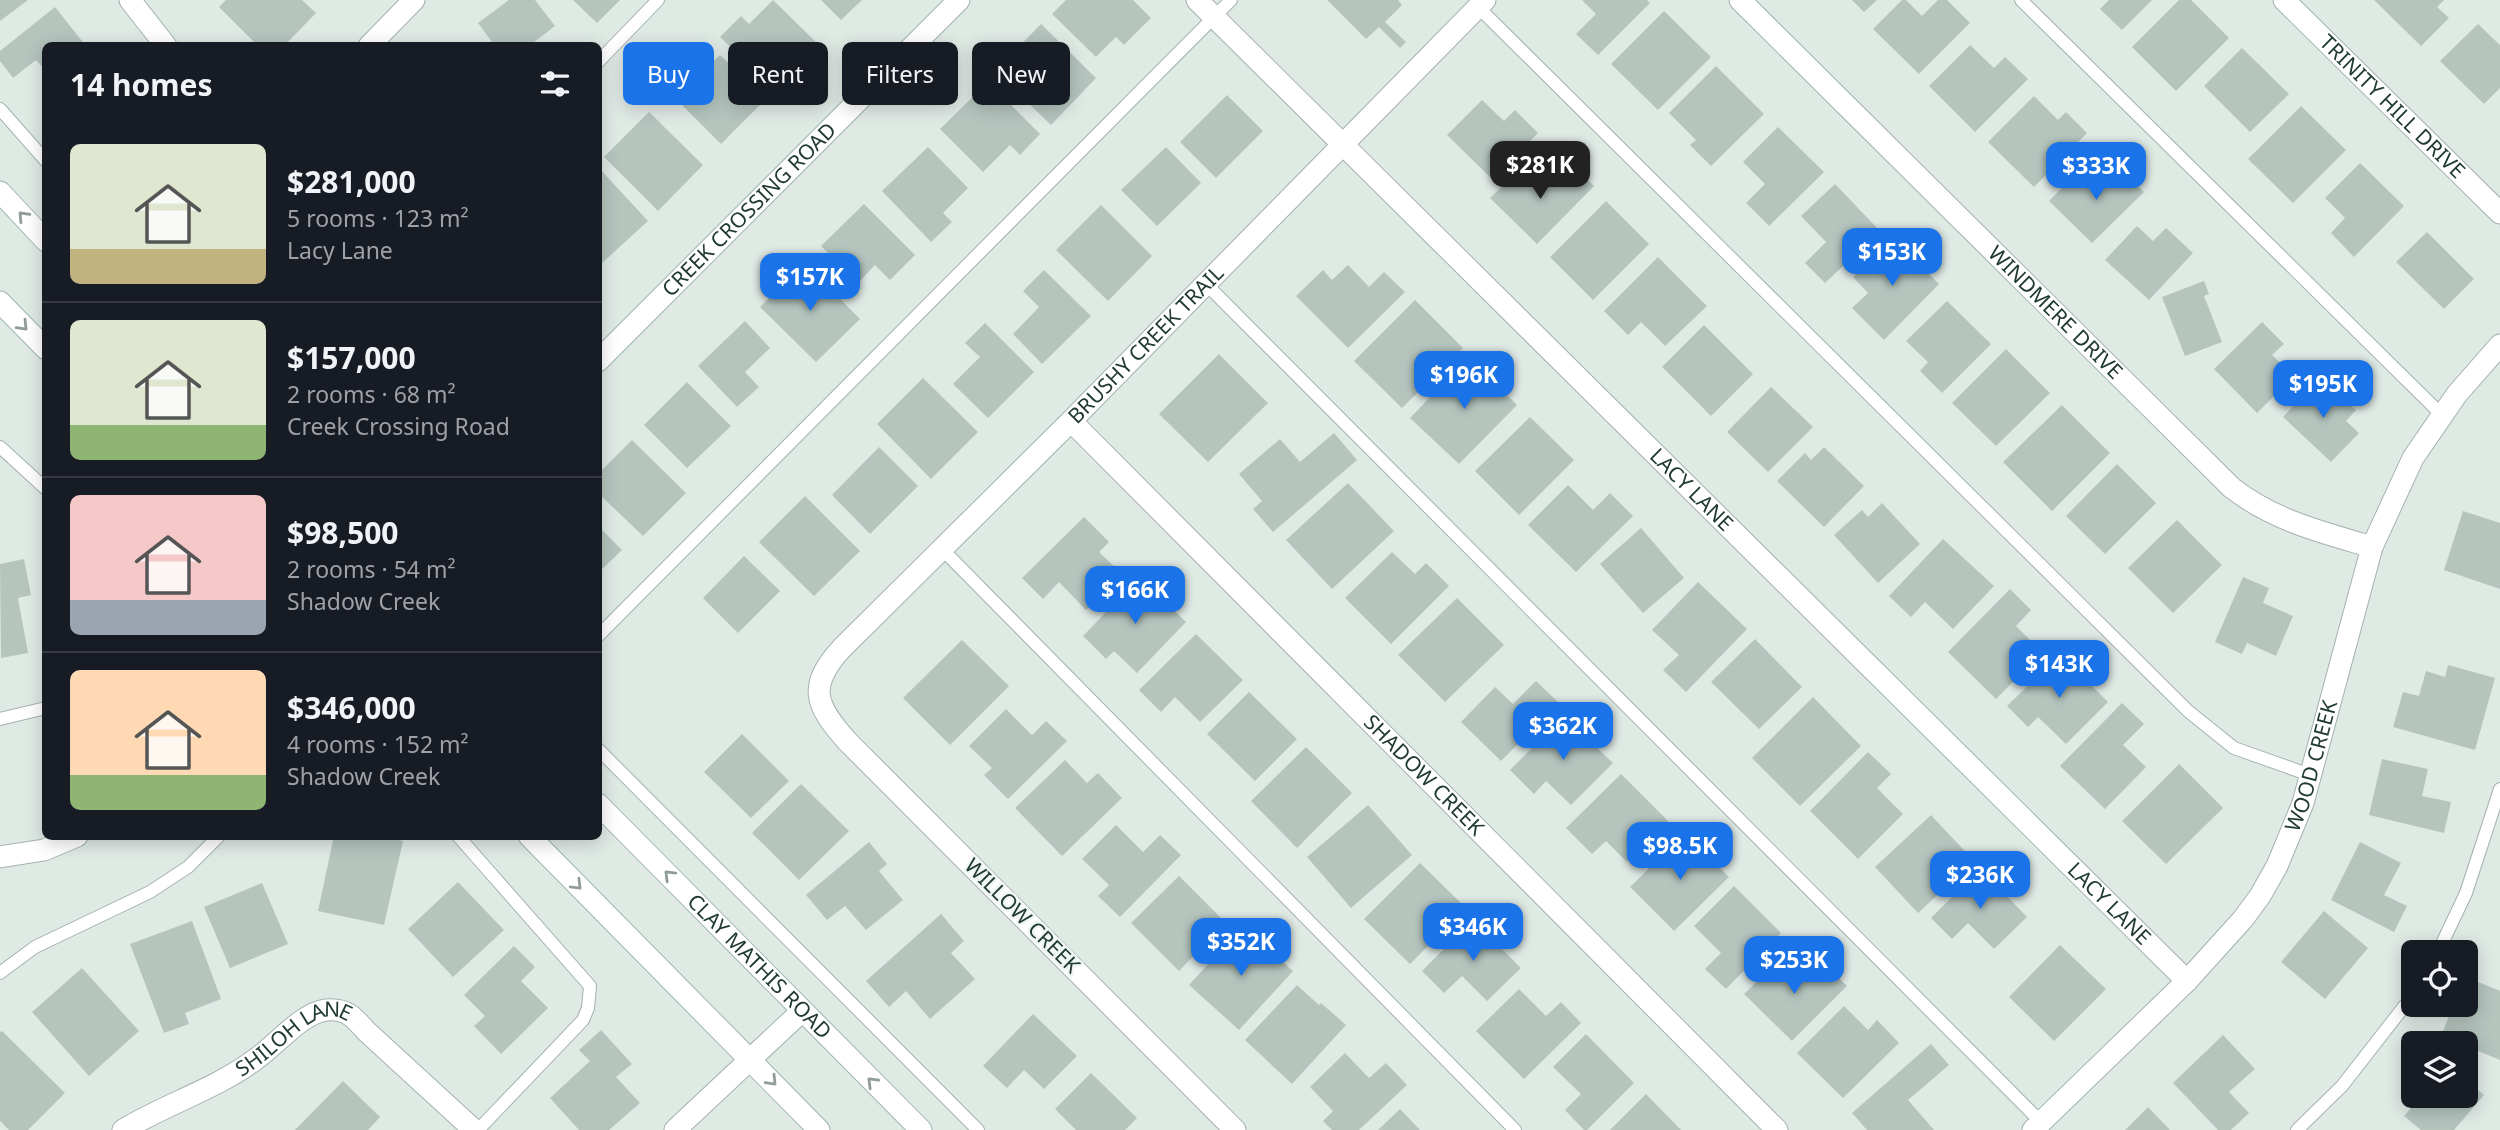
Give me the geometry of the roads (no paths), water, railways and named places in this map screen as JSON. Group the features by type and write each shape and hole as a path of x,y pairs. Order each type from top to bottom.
{"street":[{"path":"132,0 163,42"},
{"path":"373,42 414,0"},
{"name":"CREEK CROSSING ROAD","path":"602,357 959,0"},
{"name":"LACY LANE","path":"1197,0 2187,981"},
{"name":"WINDMERE DRIVE","path":"1740,0 2232,488 2279,518 2372,547"},
{"name":"TRINITY HILL DRIVE","path":"2284,0 2500,213"},
{"name":"BRUSHY CREEK TRAIL","path":"819,695 821,676 829,663 1482,4"},
{"path":"0,192 42,237"},
{"path":"0,302 42,345"},
{"name":"WOOD CREEK","path":"2037,1126 2187,981 2260,896 2277,866 2303,803 2372,547 2413,458 2457,394 2500,345"},
{"name":"SHADOW CREEK","path":"1071,421 1777,1130"},
{"name":"WILLOW CREEK","path":"819,695 830,722 847,741 1235,1130"},
{"name":"CLAY MATHIS ROAD","path":"602,808 920,1130"},
{"path":"0,857 44,850 68,840"},
{"path":"533,840 819,1130"},
{"name":"SHILOH LANE","path":"123,1130 224,1080 256,1059 308,1017 323,1010 339,1010 352,1014 366,1031 476,1130"},
{"path":"675,1130 802,1012"}],"lane":[{"path":"602,58 658,0"},
{"path":"602,632 1231,0"},
{"path":"2021,0 2442,415"},
{"path":"1482,4 2188,711 2234,748 2310,775"},
{"path":"0,109 42,156"},
{"path":"1206,284 2037,1126"},
{"path":"0,447 42,484"},
{"path":"942,549 1515,1130"},
{"path":"0,719 42,709"},
{"path":"602,753 978,1130"},
{"path":"2444,940 2466,894 2500,789"},
{"path":"0,973 35,947 150,892 188,867 215,840"},
{"path":"462,840 590,986 589,1008 583,1020 476,1130"},
{"path":"2297,1130 2342,1086 2401,1010"}]}
